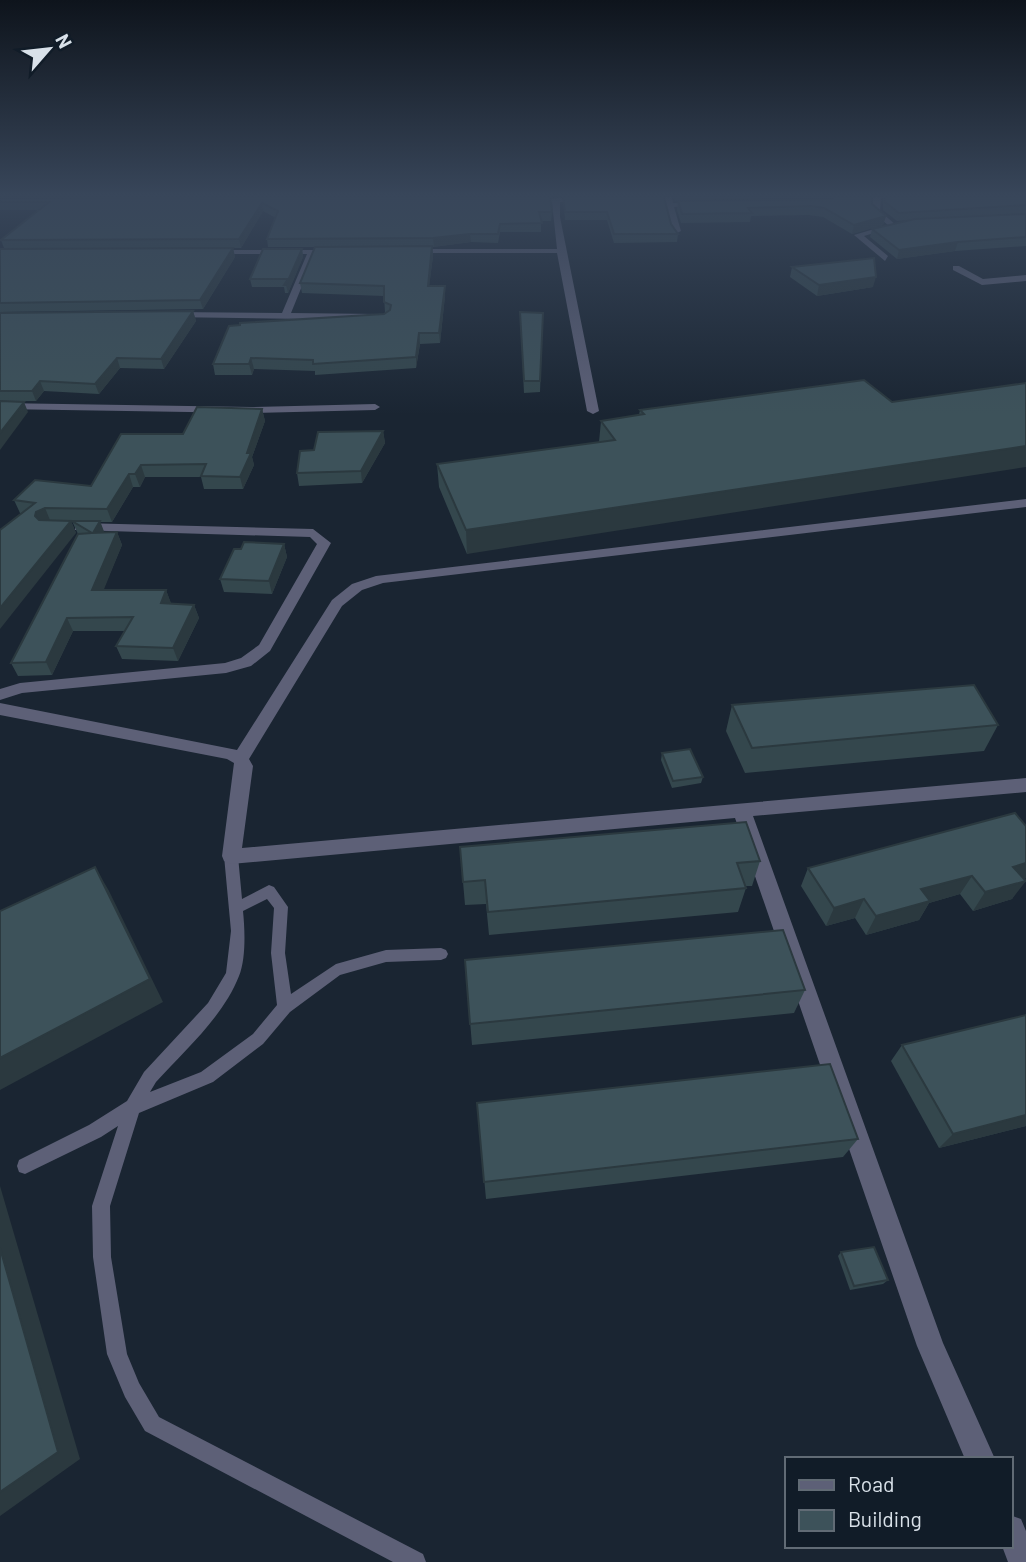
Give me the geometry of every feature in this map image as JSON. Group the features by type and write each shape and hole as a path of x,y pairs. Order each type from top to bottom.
{"street":[{"path":"286,314 304,270"},
{"path":"565,270 593,411"},
{"path":"960,270 982,282 1026,278"},
{"path":"164,315 386,317"},
{"path":"0,406 252,410 375,407"},
{"path":"240,759 337,603 357,587 381,579 1026,503"},
{"path":"0,695 20,688 226,668 246,662 265,648 324,543 313,533 64,527"},
{"path":"0,709 231,754 240,759 243,766 231,856 1026,785"},
{"path":"741,810 931,1346 978,1457"},
{"path":"1012,1535 1024,1562"}],"lane":[{"path":"231,856 237,908 237,955 226,990 198,1027 150,1077 133,1107 109,1171 101,1206 102,1257 117,1354 132,1390 152,1424 415,1562"},
{"path":"237,908 269,891 281,906 278,954 285,1007"},
{"path":"25,1166 95,1131 133,1107 207,1077 258,1038 285,1007 336,970 386,956 441,954"}],"building":[{"path":"0,270 219,270 200,300 0,303"},
{"path":"254,270 293,270 286,285 288,279 250,279"},
{"path":"305,270 430,270 428,286 445,286 439,333 419,333 416,357 313,364 313,360 251,358 249,364 213,364 229,326 240,323 384,314 390,310 391,305 384,302 384,286 300,283"},
{"path":"796,270 875,270 876,277 819,285"},
{"path":"193,311 161,359 117,358 95,384 40,381 32,391 0,391 0,313"},
{"path":"520,312 543,313 540,381 524,381"},
{"path":"864,380 892,402 1026,383 1026,446 466,530 437,464 615,440 601,421 644,414 640,410"},
{"path":"0,401 24,402 0,433"},
{"path":"197,407 262,409 247,453 251,453 240,477 201,476 206,464 141,465 135,474 129,474 107,509 45,508 36,512 35,516 39,520 71,521 0,608 0,530 35,503 14,500 35,480 91,486 121,434 183,434"},
{"path":"383,431 361,471 297,473 300,451 314,450 318,432"},
{"path":"72,521 100,521 93,533 117,532 92,590 166,590 161,603 194,605 173,648 116,646 133,617 67,618 46,662 11,663 78,534 92,533"},
{"path":"244,542 284,544 269,581 220,579 234,549 241,549"},
{"path":"974,685 998,725 752,748 732,705"},
{"path":"690,749 703,777 673,781 662,753"},
{"path":"1015,813 1026,826 1026,863 1013,867 1026,881 985,892 972,876 921,889 930,901 876,916 864,899 834,908 808,868"},
{"path":"746,822 760,861 737,863 746,888 488,912 485,880 463,882 460,847"},
{"path":"95,867 150,979 0,1058 0,911"},
{"path":"783,930 805,990 470,1024 465,960"},
{"path":"1026,1015 1026,1115 953,1134 902,1045"},
{"path":"830,1064 858,1139 484,1182 477,1103"},
{"path":"874,1247 888,1280 854,1286 841,1252"},
{"path":"0,1248 58,1452 0,1492"}]}
